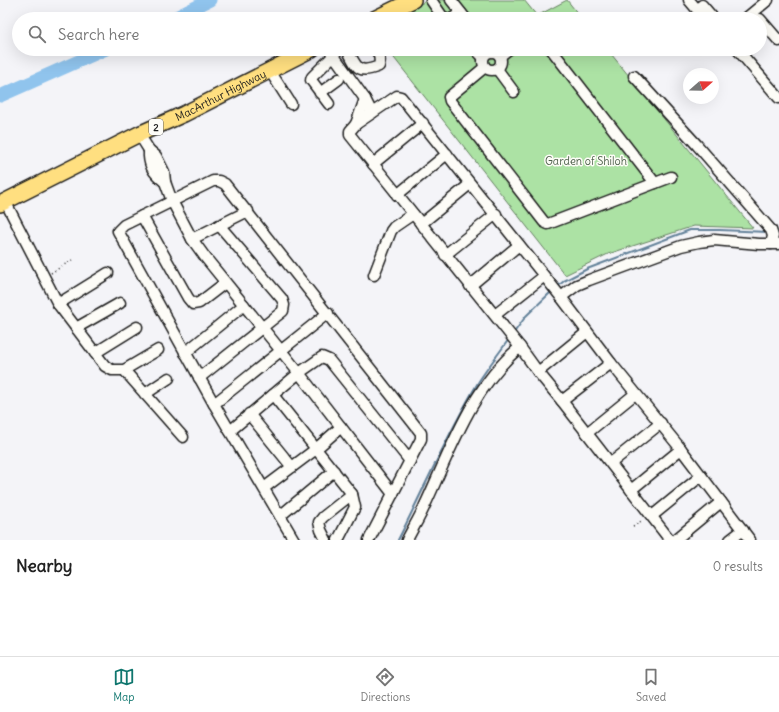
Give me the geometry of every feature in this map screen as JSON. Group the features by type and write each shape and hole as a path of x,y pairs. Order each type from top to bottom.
{"highway":[{"path":"388,12 413,0"},
{"name":"MacArthur Highway","path":"3,203 139,134 184,114 299,56"}],"street":[{"path":"431,0 439,12"},
{"path":"452,0 460,12"},
{"path":"761,12 768,0"},
{"path":"695,2 701,12"},
{"path":"695,2 706,12"},
{"path":"767,27 779,41"},
{"path":"329,56 311,80 329,104"},
{"path":"335,56 365,99 372,113"},
{"path":"351,56 360,70 368,70 379,66 380,56"},
{"path":"484,56 482,63 485,68 491,70 497,69"},
{"path":"497,69 501,62 500,56"},
{"path":"557,56 655,183"},
{"path":"743,56 779,98"},
{"path":"485,68 449,97 450,101 544,222 548,224 671,176"},
{"path":"497,69 514,92"},
{"path":"270,71 291,104"},
{"path":"561,297 577,285 681,246 714,240 775,244 772,230 702,150 634,76"},
{"path":"320,93 339,78"},
{"path":"721,502 669,539 611,463 538,372 520,346 445,255 350,135 350,131 356,124 399,95 496,214 543,277 561,297 586,332 681,449 750,540"},
{"path":"356,124 365,99"},
{"path":"373,164 423,123"},
{"path":"139,134 149,150 156,156 164,172 165,182 172,201 192,239 225,283 300,373 393,494"},
{"path":"397,195 447,154"},
{"path":"294,540 199,378 118,231 124,225 213,181 219,181 225,184 248,211 422,433 421,439 369,540"},
{"path":"421,224 470,184"},
{"path":"3,203 58,304 105,366 112,370 124,370 158,350"},
{"path":"192,239 248,211"},
{"path":"374,275 394,227 413,214"},
{"path":"445,255 496,214"},
{"path":"142,216 188,298 193,304 200,303 225,283"},
{"path":"199,378 283,311 284,305 282,299 219,225"},
{"path":"470,286 519,245"},
{"path":"58,304 108,273"},
{"path":"495,315 543,277"},
{"path":"76,328 120,303"},
{"path":"185,353 244,305"},
{"path":"214,404 328,313"},
{"path":"95,353 137,327"},
{"path":"538,372 586,332"},
{"path":"407,540 453,441 476,400 498,369 520,346"},
{"path":"230,431 249,414 322,357 329,360 410,461"},
{"path":"562,401 611,363"},
{"path":"124,370 183,438"},
{"path":"145,394 169,378"},
{"path":"587,434 635,394"},
{"path":"273,395 352,494 355,507 338,540"},
{"path":"249,414 292,467"},
{"path":"611,463 660,423"},
{"path":"264,488 316,449 341,427"},
{"path":"631,490 681,449"},
{"path":"280,516 334,472"},
{"path":"651,515 701,476"},
{"path":"326,540 319,522 323,517 352,494"},
{"path":"730,540 742,530"}],"path":[{"path":"44,277 72,260"},
{"path":"633,526 651,515"}],"green space":[{"path":"428,0 524,0 534,12 405,12"},
{"path":"567,0 576,12 544,12"},
{"name":"Garden of Shiloh","path":"393,56 613,56 753,228 694,226 608,254 565,275"}],"waterway":[{"path":"186,12 210,0"},
{"path":"0,96 90,56"},
{"path":"557,287 564,281 587,269 690,230 768,232"},
{"path":"513,334 526,316 552,291"},
{"path":"398,540 468,400 482,376 509,339"}]}
